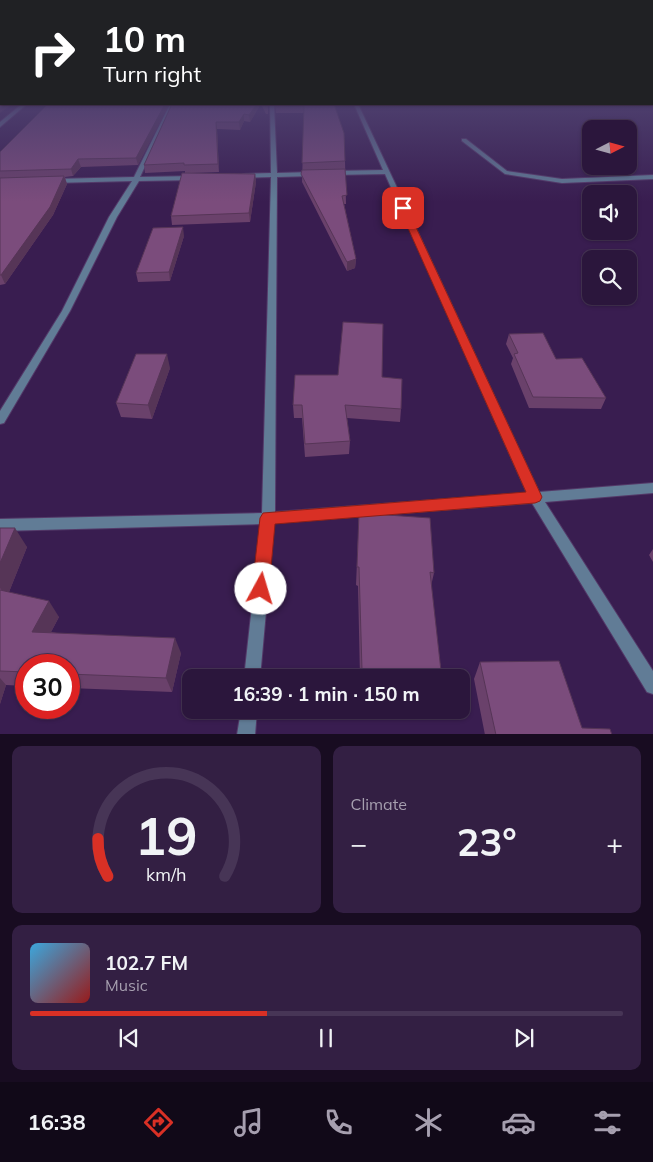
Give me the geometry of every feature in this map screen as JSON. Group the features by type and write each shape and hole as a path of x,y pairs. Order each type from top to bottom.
{"street":[{"path":"0,420 66,311 113,217 136,180 158,133"},
{"path":"253,669 268,518 274,175 273,133"},
{"path":"369,133 535,497 653,686"},
{"path":"464,140 505,172 562,181 653,178"},
{"path":"234,176 386,172"},
{"path":"49,181 205,177"},
{"path":"0,525 268,518 653,488"},
{"path":"246,734 247,719"}],"building":[{"path":"19,133 149,133 136,158 78,159 71,169 0,171 0,152"},
{"path":"159,133 217,133 218,164 144,165"},
{"path":"303,133 344,133 345,161 302,163"},
{"path":"345,169 347,195 342,196 356,259 347,262 301,174 302,170"},
{"path":"182,173 255,174 249,213 171,216"},
{"path":"64,176 50,207 0,275 0,178"},
{"path":"183,227 169,272 136,273 153,228"},
{"path":"343,322 383,324 382,377 402,379 401,409 345,405 350,441 305,444 302,405 293,405 295,375 338,375"},
{"path":"543,333 556,359 582,358 606,398 533,397 514,354 518,353 509,334"},
{"path":"136,354 167,354 148,405 116,403"},
{"path":"359,513 430,518 434,573 430,572 441,669 362,669 359,567 357,567"},
{"path":"0,528 15,528 0,563"},
{"path":"0,590 49,601 32,632 175,638 166,678 80,674 80,654 15,654 15,672 0,671"},
{"path":"559,661 582,728 610,729 612,734 496,734 480,662"}],"route":[{"path":"261,589 268,518 535,497 403,208"}]}
